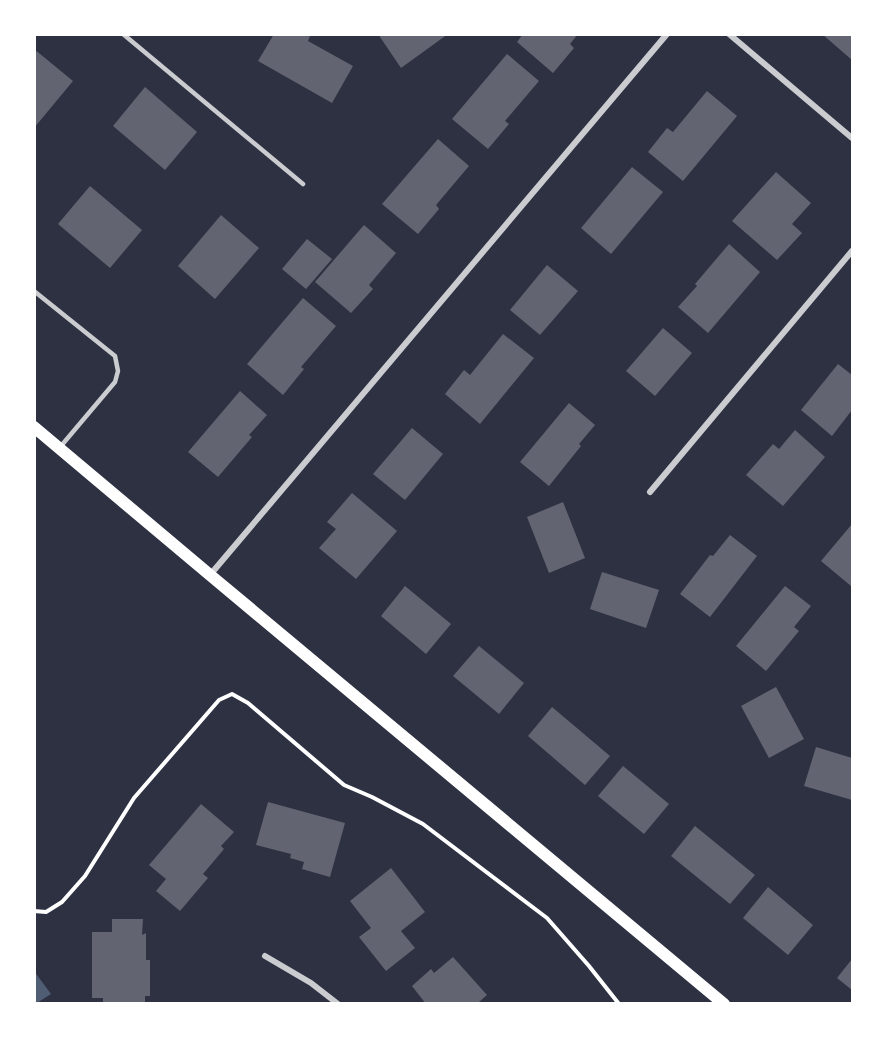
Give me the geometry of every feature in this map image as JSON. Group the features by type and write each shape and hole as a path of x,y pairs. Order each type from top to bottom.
{"main road":[{"path":"34,427 724,1004"}],"street":[{"path":"210,575 667,34"},
{"path":"729,34 852,138"},
{"path":"650,492 852,251"},
{"path":"265,956 311,983 338,1004"}],"lane":[{"path":"123,34 303,184"},
{"path":"34,291 115,356 118,371 115,382 59,448"}],"path":[{"path":"34,911 46,912 62,902 85,876 134,798 219,700 232,694 248,703 344,785 423,824 547,918 619,1004"}],"water":[{"path":"34,971 51,994 37,1003 35,1003"}],"building":[{"path":"274,34 307,34 310,36 308,41 353,66 332,103 258,61"},
{"path":"378,34 448,34 401,68"},
{"path":"523,34 578,34 570,44 574,48 553,73 517,42"},
{"path":"822,34 852,34 852,60"},
{"path":"34,49 73,81 34,128"},
{"path":"507,54 539,81 505,121 509,124 488,149 452,119"},
{"path":"145,87 197,132 165,170 113,126"},
{"path":"707,91 737,116 683,181 648,152 667,128 673,132"},
{"path":"438,139 469,166 436,205 439,209 418,234 382,204"},
{"path":"632,167 663,192 611,254 581,228"},
{"path":"776,172 811,203 792,224 802,233 777,260 732,221"},
{"path":"90,186 142,230 110,268 58,224"},
{"path":"221,215 259,248 215,299 178,266"},
{"path":"364,225 396,253 369,285 373,289 351,313 315,282"},
{"path":"307,239 332,259 306,289 282,269"},
{"path":"729,244 760,272 708,333 678,307"},
{"path":"547,265 578,291 540,335 510,310"},
{"path":"303,298 336,326 301,367 304,369 283,395 247,364"},
{"path":"663,328 692,353 655,396 626,371"},
{"path":"503,334 534,358 480,424 445,394 464,370 470,375"},
{"path":"838,364 852,375 852,410 832,436 801,410"},
{"path":"240,391 267,415 249,435 252,437 218,477 188,452"},
{"path":"569,403 595,425 549,486 520,462"},
{"path":"412,428 443,454 405,500 373,474"},
{"path":"795,430 825,457 783,506 746,475 773,444 779,449"},
{"path":"352,493 397,531 356,579 319,548 336,529 327,522"},
{"path":"563,502 585,558 549,573 527,517"},
{"path":"852,524 852,584 851,586 821,561"},
{"path":"730,535 757,556 710,617 680,594 710,555 713,556"},
{"path":"602,572 659,590 646,628 590,609"},
{"path":"405,586 451,624 426,654 381,616"},
{"path":"785,586 811,606 794,627 799,631 766,671 736,646"},
{"path":"479,646 524,683 499,714 453,676"},
{"path":"776,687 804,739 769,758 741,706"},
{"path":"552,707 610,756 585,785 528,736"},
{"path":"816,747 852,758 852,800 804,786"},
{"path":"623,766 669,804 644,834 598,796"},
{"path":"268,802 345,823 330,877 302,869 304,862 290,858 291,854 256,845"},
{"path":"201,804 234,832 221,846 224,849 203,874 208,878 180,911 156,891 166,879 149,865"},
{"path":"695,826 755,875 730,904 671,856"},
{"path":"391,868 425,912 401,931 415,948 386,971 359,937 371,928 350,901"},
{"path":"768,887 813,925 788,955 743,918"},
{"path":"112,919 143,919 142,935 146,933 146,960 150,960 150,996 145,996 145,1004 103,1004 103,998 92,998 92,932 112,932"},
{"path":"453,957 487,995 479,1002 480,1004 426,1004 412,986 431,969 434,973"},
{"path":"852,959 852,990 837,978"}]}
